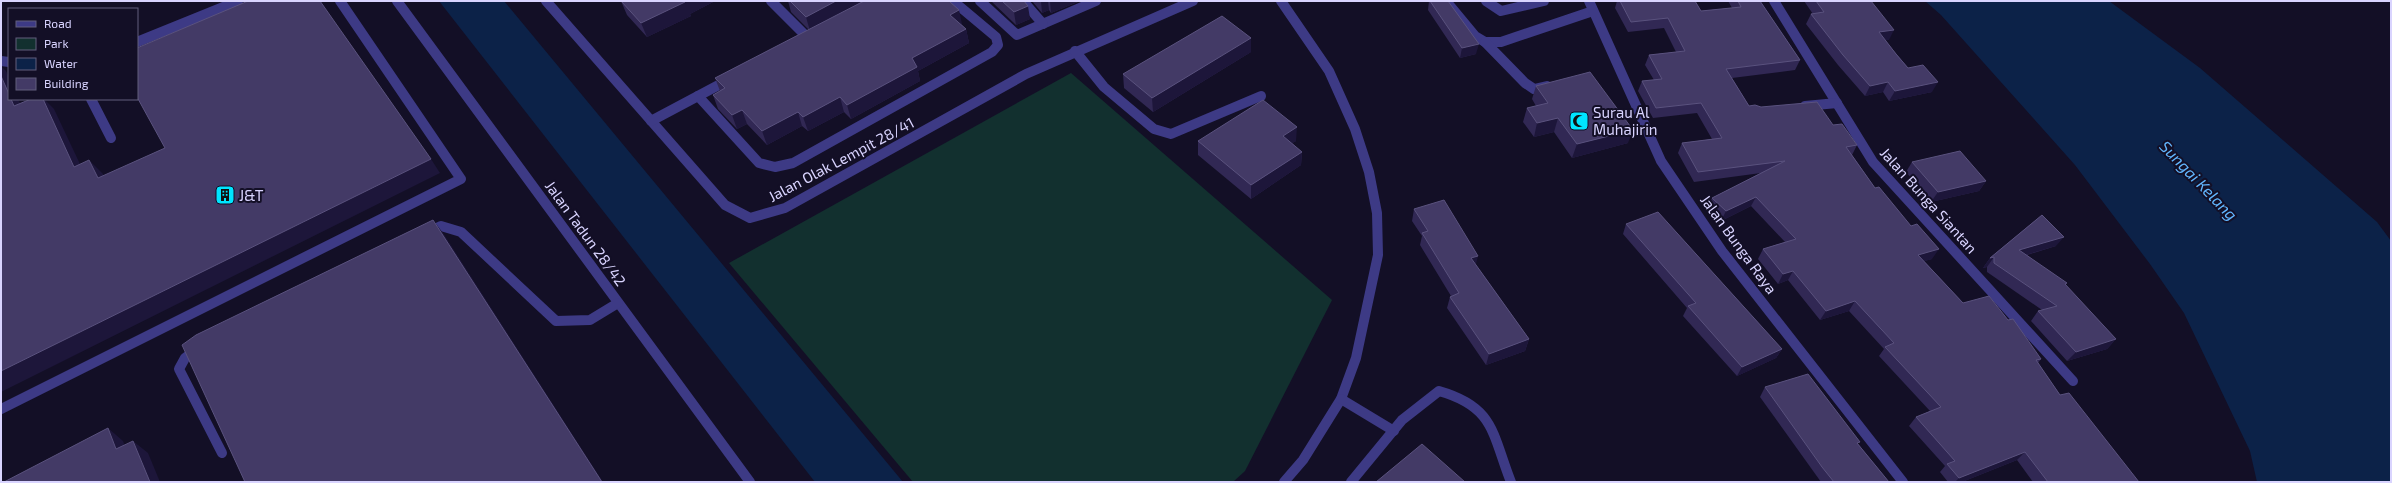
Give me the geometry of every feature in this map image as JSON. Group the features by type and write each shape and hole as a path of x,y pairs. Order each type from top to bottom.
{"street":[{"path":"138,42 238,1"},
{"path":"1,409 460,179 340,1"},
{"name":"Jalan Tadun 28/42","path":"397,1 750,482"},
{"name":"Jalan Olak Lempit 28/41","path":"546,1 725,205 750,218 784,208 1026,74 1075,51 1193,1"},
{"path":"771,1 809,39"},
{"path":"698,96 759,163 775,167 793,163 992,52 998,46 996,37 953,1"},
{"path":"980,1 1017,35 1096,1"},
{"path":"1023,1 1043,24"},
{"path":"1281,1 1329,72 1355,129 1369,172 1377,213 1378,255 1356,358 1341,399 1303,460 1284,482"},
{"path":"1446,1 1475,36 1485,42 1525,83 1534,89 1554,85"},
{"path":"1486,1 1494,8 1501,11 1544,1"},
{"name":"Jalan Bunga Raya","path":"1589,1 1661,162 1722,251 1903,482"},
{"name":"Jalan Bunga Siantan","path":"1774,1 1873,162 2073,381"},
{"path":"1485,42 1501,42 1593,11"},
{"path":"1075,51 1104,87 1154,129 1170,134 1261,96"},
{"path":"651,121 740,75"},
{"path":"91,100 110,138"},
{"path":"1792,107 1837,103"},
{"path":"419,237 441,226 461,232 556,321 590,320 618,303"},
{"path":"208,341 185,358 178,368 222,453"},
{"path":"1351,482 1424,400 1439,391 1460,395 1478,408 1491,426 1501,461 1511,482"},
{"path":"1341,399 1394,432"}],"green space":[{"path":"1071,73 1332,300 1245,471 1233,482 913,482 729,263"}],"water":[{"path":"439,1 504,1 903,482 815,482"},
{"name":"Sungai Kelang","path":"1925,1 2109,1 2200,68 2377,222 2391,241 2391,482 2257,482 2250,451 2184,313 2150,264 2075,165 1941,15"}],"building":[{"name":"J&T","path":"248,1 320,1 431,159 1,371 1,76 8,92 8,100 11,100 14,106 29,100 43,100 74,167 89,160 98,178 165,148 138,99 138,48"},
{"path":"621,1 684,1 685,2 641,23"},
{"path":"790,1 836,1 806,17"},
{"path":"864,1 949,1 959,10 950,15 966,29 912,58 917,67 847,105 840,97 803,117 798,112 762,131 742,110 732,115 713,95 725,88 715,78"},
{"path":"1002,1 1024,1 1028,6 1014,12"},
{"path":"1430,1 1448,1 1479,44 1462,48"},
{"path":"1620,1 1695,1 1701,11 1741,7 1738,1 1760,1 1800,60 1726,69 1749,106 1755,105 1761,107 1817,102 1833,125 1842,124 1857,145 1846,147 1875,188 1879,187 1911,226 1917,224 1939,249 1918,255 1963,303 1989,296 2008,320 2013,319 2041,359 2036,360 2060,395 2069,393 2139,482 2048,482 2025,452 1959,478 1947,464 1955,461 1916,417 1941,407 1885,347 1894,343 1855,301 1826,311 1793,271 1783,274 1763,249 1796,239 1756,197 1726,211 1712,198 1785,161 1698,172 1682,143 1722,138 1701,103 1656,108 1642,81 1662,79 1649,55 1685,51 1668,18 1631,22"},
{"path":"1816,1 1871,1 1894,30 1879,32 1896,54 1908,68 1923,65 1938,82 1895,91 1888,82 1870,86 1843,55 1811,14 1824,12"},
{"path":"1222,16 1251,38 1152,98 1123,74"},
{"name":"Surau Al Muhajirin","path":"1590,72 1633,130 1577,144 1558,118 1537,123 1527,108 1548,103 1536,86"},
{"path":"1263,100 1297,127 1283,136 1302,152 1251,185 1198,141"},
{"path":"1960,151 1986,181 1938,192 1912,162"},
{"path":"1444,200 1478,256 1471,258 1529,339 1489,354 1450,297 1459,293 1422,233 1428,231 1414,209"},
{"path":"1658,212 1782,349 1742,367 1688,306 1696,303 1626,224"},
{"path":"2042,215 2064,237 2019,250 2067,283 2065,284 2116,339 2076,352 2038,311 2057,306 1994,263 1994,257 1990,258"},
{"path":"433,220 602,482 245,482 182,345 196,335"},
{"path":"1808,374 1860,442 1857,443 1889,482 1834,482 1765,387"},
{"path":"108,428 116,449 133,441 150,482 4,482"},
{"path":"1422,444 1465,482 1376,482"}],"place":[{"name":"Surau Al Muhajirin","path":"1579,121"},
{"name":"J&T","path":"225,195"}]}
